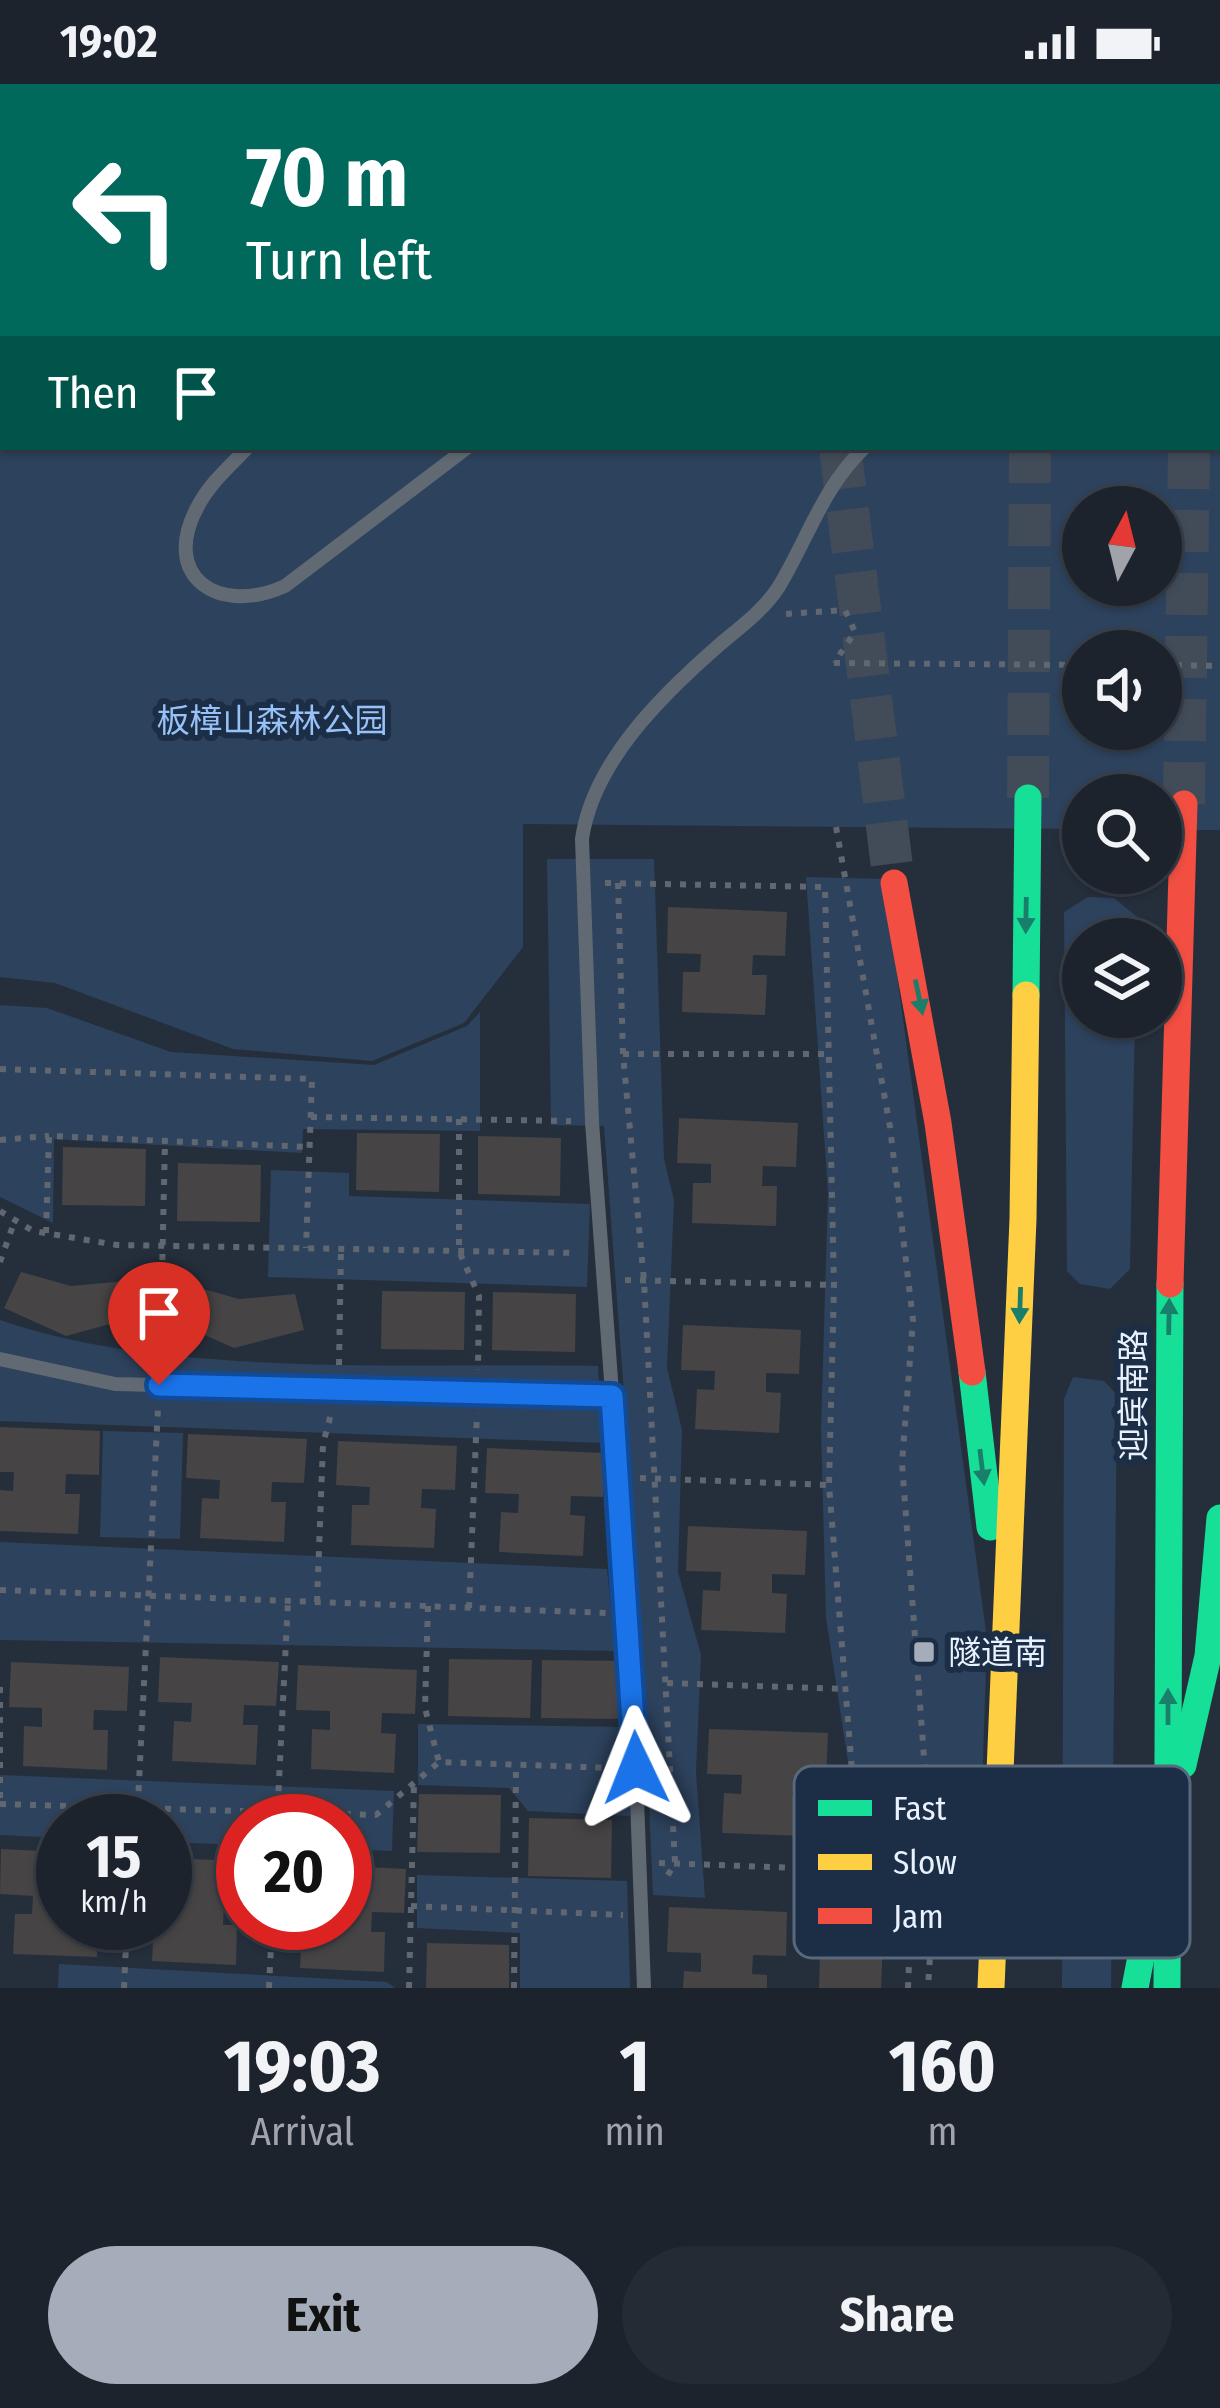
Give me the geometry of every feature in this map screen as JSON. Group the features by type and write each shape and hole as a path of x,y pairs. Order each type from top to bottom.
{"main road":[{"path":"999,1766 1023,1219 1028,798"},
{"name":"迎宾南路","path":"1168,1766 1169,1326 1184,803"},
{"path":"894,883 924,1021 945,1157 1004,1641"},
{"path":"1182,1766 1205,1674 1220,1518"},
{"path":"991,1988 992,1958"},
{"path":"1135,1988 1141,1958"},
{"name":"迎宾南路","path":"1167,1958 1167,1988"}],"lane":[{"path":"245,450 195,509 188,535 196,579 213,594 232,599 260,597 285,586 464,450"},
{"path":"644,1988 633,1682 592,1122 585,818 613,761 638,728 778,587 816,508 863,450"},
{"path":"0,1359 115,1384 612,1396"}],"path":[{"path":"754,616 845,610 855,632 834,663 1062,665"},
{"path":"1182,665 1220,666"},
{"path":"836,827 890,1127 914,1320 902,1463 925,1766"},
{"path":"583,883 824,887 834,1285 829,1485 851,1766"},
{"path":"411,1906 641,1916 676,1863 644,1281 623,1054 618,883"},
{"path":"589,1055 829,1054"},
{"path":"0,1069 312,1079 307,1248"},
{"path":"311,1117 629,1121"},
{"path":"459,1119 459,1251 478,1296 469,1608"},
{"path":"0,1140 49,1136 310,1147"},
{"path":"46,1233 49,1136"},
{"path":"141,1794 165,1141"},
{"path":"0,1211 46,1233 117,1245 602,1253"},
{"path":"0,1262 15,1220"},
{"path":"317,1602 322,1444 338,1390 341,1249"},
{"path":"604,1280 834,1285"},
{"path":"618,1477 829,1485"},
{"path":"0,1590 662,1614"},
{"path":"279,1794 288,1601"},
{"path":"428,1606 425,1708 439,1762"},
{"path":"633,1682 844,1689"},
{"path":"0,1687 0,1802 36,1804"},
{"path":"372,1815 439,1762 636,1768"},
{"path":"514,1988 516,1765"},
{"path":"409,1988 414,1784"},
{"path":"639,1862 794,1867"},
{"path":"124,1988 126,1950"},
{"path":"269,1988 271,1950"},
{"path":"908,1988 909,1958"},
{"path":"928,1988 930,1958"}],"green space":[{"name":"板樟山森林公园","path":"0,450 1220,450 1220,830 1182,830 1182,774 1062,774 1062,829 523,824 523,947 464,1023 372,1061 233,1049 55,983 0,977"},
{"path":"547,859 654,859 664,1159 674,1200 667,1368 682,1430 678,1572 701,1655 696,1772 705,1898 653,1895 641,1620 604,1126 551,1125"},
{"path":"806,877 884,879 987,1639 983,1766 849,1766 826,1618 821,1429 828,1192"},
{"path":"1088,897 1114,898 1137,918 1064,918 1064,912"},
{"path":"0,1005 47,1008 171,1052 374,1065 467,1026 480,1012 480,1131 303,1129 302,1153 54,1139 53,1223 0,1197"},
{"path":"1065,1038 1135,1038 1130,1269 1110,1289 1080,1284 1067,1271"},
{"path":"271,1170 349,1173 349,1196 590,1204 587,1287 268,1277"},
{"path":"0,1320 67,1339 215,1359 598,1366 602,1443 0,1421"},
{"path":"1073,1377 1104,1381 1117,1395 1113,1766 1063,1766 1064,1399"},
{"path":"103,1431 183,1433 180,1539 100,1537"},
{"path":"0,1542 607,1569 615,1651 0,1640"},
{"path":"418,1724 629,1727 630,1816 528,1811 509,1788 418,1785"},
{"path":"0,1775 394,1791 392,1851 372,1850 372,1794 216,1794 216,1844 192,1843 192,1794 36,1794 36,1837 0,1835"},
{"path":"417,1875 627,1881 630,1988 520,1988 520,1933 417,1928"},
{"path":"1062,1958 1111,1958 1111,1988 1062,1988"},
{"path":"59,1964 387,1982 395,1988 58,1988"}],"building":[{"path":"668,907 787,912 785,956 753,955 752,975 767,975 765,1015 682,1012 683,972 700,972 701,954 667,953"},
{"path":"679,1118 798,1123 796,1167 763,1166 762,1186 777,1186 776,1226 692,1223 693,1183 711,1183 711,1164 677,1163"},
{"path":"357,1133 440,1134 439,1192 356,1190"},
{"path":"478,1136 561,1138 560,1196 478,1194"},
{"path":"63,1147 146,1149 145,1206 62,1205"},
{"path":"178,1163 261,1165 260,1222 177,1221"},
{"path":"21,1272 71,1286 126,1281 136,1317 66,1336 4,1308"},
{"path":"189,1285 239,1299 295,1294 304,1330 234,1348 173,1321"},
{"path":"382,1291 465,1292 464,1350 381,1349"},
{"path":"493,1292 576,1294 575,1352 492,1350"},
{"path":"683,1325 801,1330 799,1374 766,1373 766,1392 781,1393 779,1433 695,1429 697,1389 714,1390 715,1371 681,1370"},
{"path":"0,1427 100,1431 99,1475 66,1474 65,1494 80,1494 78,1534 0,1531 0,1490 13,1491 14,1472 0,1472"},
{"path":"188,1434 307,1439 304,1483 272,1482 271,1502 286,1502 284,1542 200,1538 202,1498 219,1499 220,1480 186,1478"},
{"path":"338,1441 457,1446 455,1490 422,1489 421,1508 436,1509 434,1548 351,1545 352,1505 369,1505 370,1487 336,1485"},
{"path":"487,1448 605,1453 603,1497 571,1496 570,1515 585,1516 583,1556 499,1552 501,1512 518,1513 519,1494 485,1493"},
{"path":"688,1526 807,1531 805,1575 772,1574 772,1593 787,1594 785,1633 701,1630 703,1590 720,1591 721,1572 686,1571"},
{"path":"160,1657 279,1662 276,1706 244,1705 243,1725 258,1725 256,1765 172,1761 174,1721 191,1722 192,1703 158,1702"},
{"path":"449,1659 532,1660 530,1718 448,1716"},
{"path":"542,1660 624,1661 623,1719 541,1718"},
{"path":"11,1662 129,1667 127,1711 94,1710 93,1730 108,1730 107,1770 23,1766 24,1726 42,1727 42,1708 9,1707"},
{"path":"298,1665 417,1670 415,1714 382,1713 381,1733 396,1734 394,1773 311,1769 312,1729 330,1730 330,1711 296,1710"},
{"path":"709,1729 828,1733 827,1766 794,1766 794,1836 722,1833 724,1793 741,1794 742,1775 707,1774"},
{"path":"419,1794 501,1795 500,1853 417,1852"},
{"path":"529,1818 612,1820 611,1878 528,1876"},
{"path":"1,1849 36,1851 36,1950 97,1950 97,1957 13,1954 15,1914 32,1914 33,1896 0,1894"},
{"path":"192,1859 216,1860 216,1950 236,1950 236,1965 152,1961 153,1950 192,1950"},
{"path":"372,1867 406,1869 404,1913 372,1912"},
{"path":"669,1907 787,1912 786,1956 753,1955 752,1974 767,1975 767,1988 683,1988 684,1971 701,1972 701,1953 667,1952"},
{"path":"372,1932 385,1932 384,1972 300,1968 301,1950 372,1950"},
{"path":"427,1943 509,1945 509,1988 426,1988"},
{"path":"820,1958 882,1958 881,1988 819,1988"}],"tunnel":[{"path":"840,450 894,883"},
{"path":"1028,798 1030,450"},
{"path":"1184,804 1189,450"}],"traffic: fast":[{"path":"1026,995 1028,798"},
{"path":"1168,1766 1170,1284"},
{"path":"972,1372 990,1527"},
{"path":"1183,1765 1208,1656 1220,1518"},
{"path":"1135,1988 1141,1958"},
{"path":"1167,1958 1167,1988"}],"traffic: slow":[{"path":"1000,1766 1023,1219 1026,995"},
{"path":"991,1988 992,1958"}],"traffic: jam":[{"path":"1170,1284 1184,804"},
{"path":"894,883 938,1123 972,1372"}],"place":[{"name":"隧道南","path":"924,1652"}],"route":[{"path":"159,1385 612,1396 636,1768"}]}
